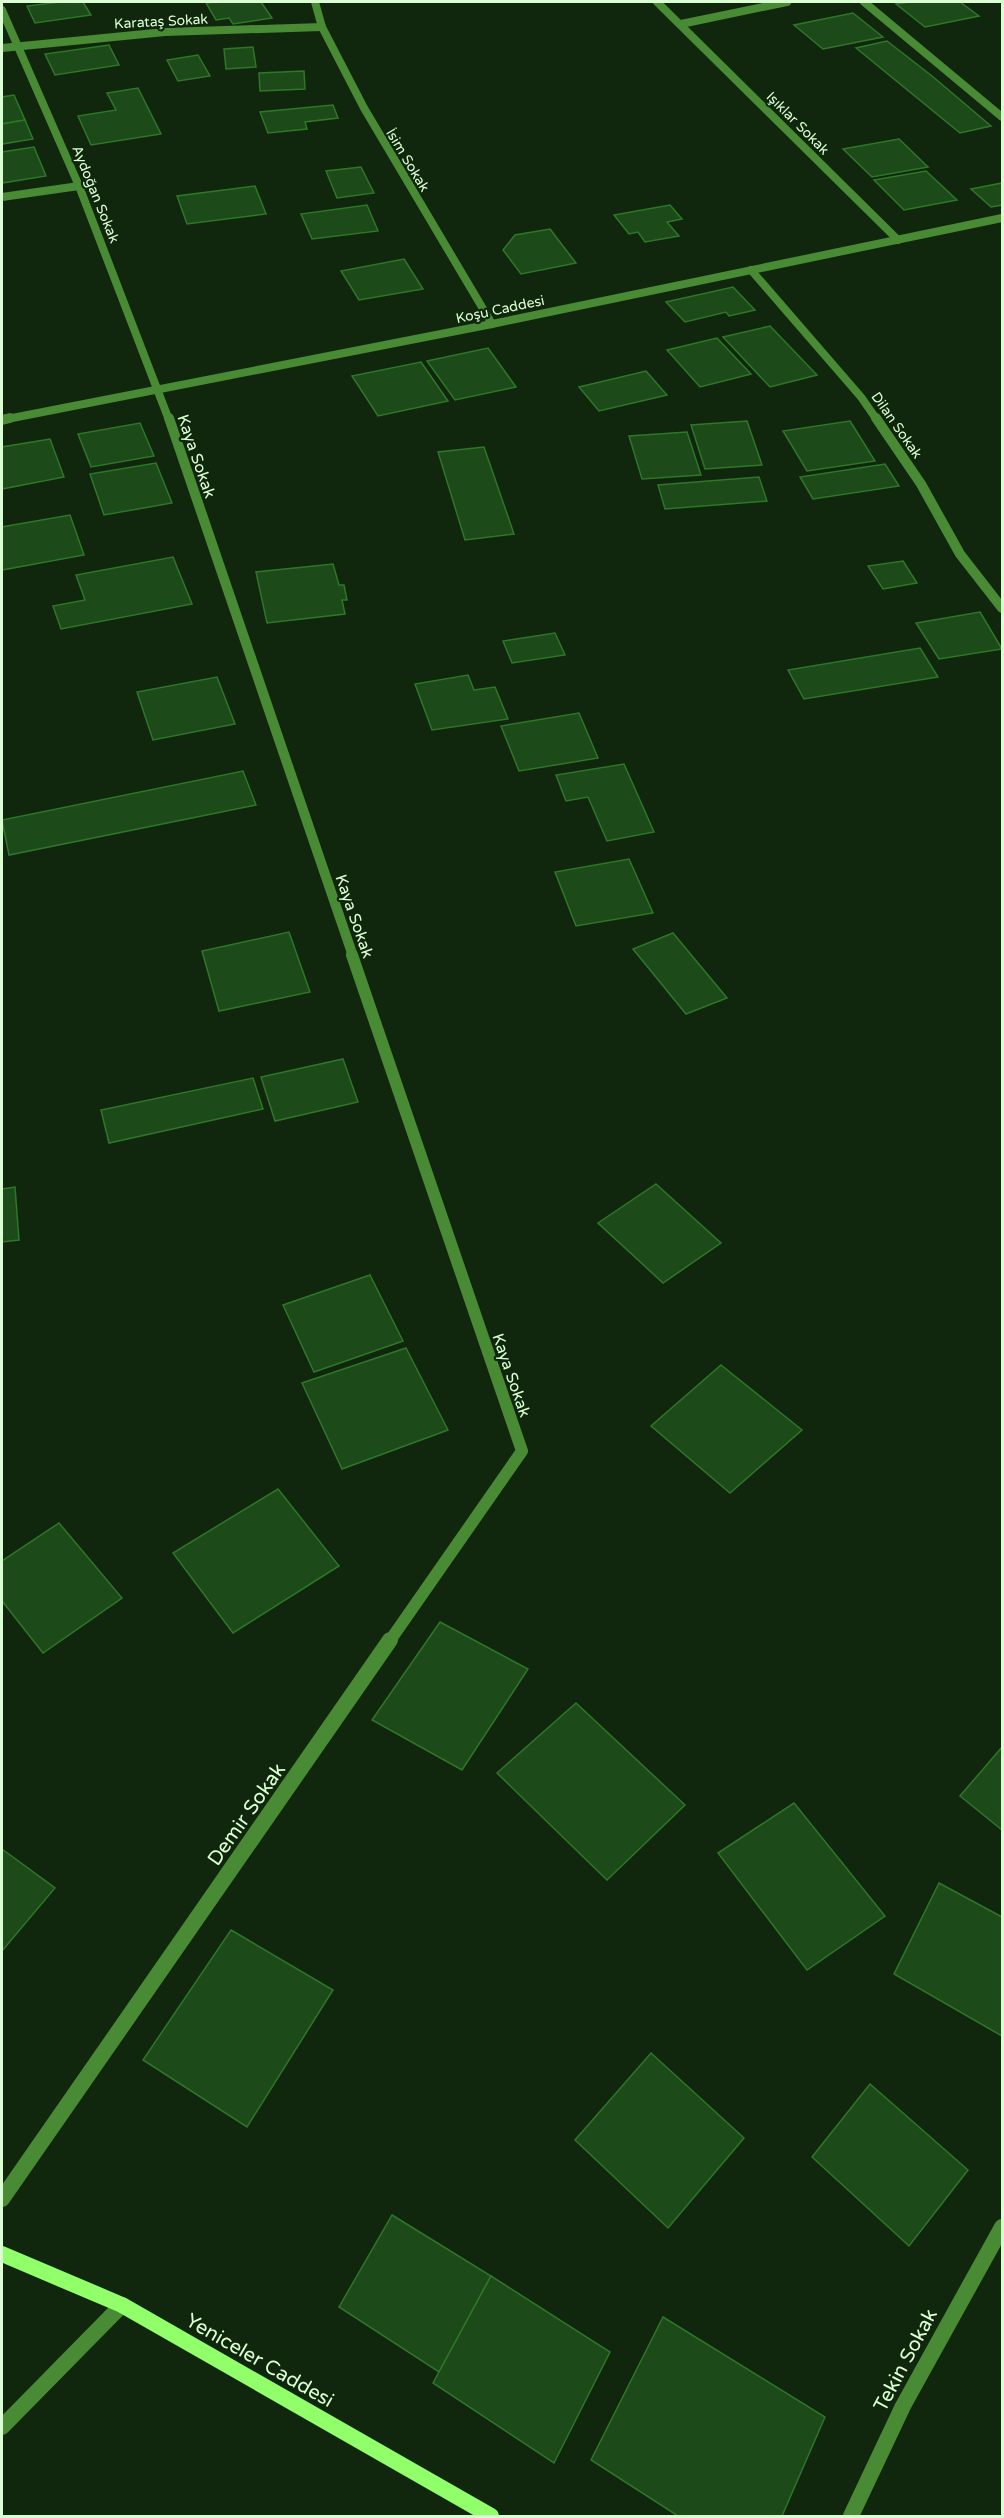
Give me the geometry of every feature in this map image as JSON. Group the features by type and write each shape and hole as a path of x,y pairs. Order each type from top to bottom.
{"street":[{"name":"İsim Sokak","path":"315,2 322,27 364,108 492,324"},
{"name":"Işıklar Sokak","path":"657,2 898,240"},
{"path":"681,24 787,2"},
{"path":"864,2 1002,117"},
{"name":"Aydoğan Sokak","path":"2,10 79,186 159,390"},
{"name":"Karataş Sokak","path":"2,48 165,32 322,27"},
{"path":"2,197 79,186"},
{"name":"Koşu Caddesi","path":"2,420 492,324 1002,218"},
{"name":"Dilan Sokak","path":"751,270 861,397 921,484 960,554 1002,608"},
{"name":"Kaya Sokak","path":"159,390 522,1451"},
{"name":"Demir Sokak","path":"2,2199 522,1451"},
{"name":"Tekin Sokak","path":"851,2517 867,2478 922,2370 1002,2227"},
{"name":"Yeniceler Caddesi","path":"2,2254 122,2306 491,2517"},
{"path":"2,2427 122,2306"}],"building":[{"path":"83,2 91,15 35,23 27,6"},
{"path":"261,2 272,18 233,24 229,18 216,20 206,3"},
{"path":"960,2 979,16 925,27 896,4"},
{"path":"853,13 883,37 823,49 794,25"},
{"path":"887,41 991,126 960,133 856,48"},
{"path":"109,45 119,65 55,75 45,54"},
{"path":"253,47 256,67 226,69 224,49"},
{"path":"198,55 210,76 178,81 167,60"},
{"path":"304,71 305,89 260,91 259,73"},
{"path":"138,88 161,134 91,145 78,116 116,110 107,93"},
{"path":"14,95 25,120 2,124 2,97"},
{"path":"333,105 338,118 305,122 307,129 268,133 260,112"},
{"path":"25,120 33,139 2,144 2,124"},
{"path":"899,139 928,167 872,177 843,149"},
{"path":"34,147 46,176 2,183 2,152"},
{"path":"361,167 374,193 337,198 326,171"},
{"path":"926,171 957,200 904,210 874,180"},
{"path":"1002,183 1002,205 991,207 971,189"},
{"path":"255,186 266,214 187,224 177,196"},
{"path":"367,205 378,231 312,239 301,214"},
{"path":"670,205 682,219 667,222 679,236 645,242 638,232 629,234 614,215"},
{"path":"550,229 576,263 521,274 503,250 515,235"},
{"path":"404,259 423,289 359,300 341,271"},
{"path":"733,287 755,310 729,316 726,312 685,322 666,302"},
{"path":"770,326 817,375 770,387 723,337"},
{"path":"717,338 751,374 700,387 667,350"},
{"path":"488,348 516,387 455,400 427,361"},
{"path":"421,362 448,401 378,416 352,376"},
{"path":"646,371 667,395 599,411 579,387"},
{"path":"747,421 762,465 705,469 691,425"},
{"path":"850,421 875,461 807,471 783,431"},
{"path":"140,423 154,456 91,467 78,434"},
{"path":"687,432 701,475 642,479 629,436"},
{"path":"50,439 64,477 2,489 2,447"},
{"path":"484,447 514,534 465,540 438,452"},
{"path":"156,463 172,503 104,515 90,474"},
{"path":"885,464 899,486 813,499 800,477"},
{"path":"759,477 767,501 665,509 658,485"},
{"path":"70,515 84,555 2,570 2,527"},
{"path":"173,557 192,604 61,629 53,606 85,600 76,575"},
{"path":"903,561 917,583 883,589 868,566"},
{"path":"333,564 339,585 344,585 347,600 342,600 345,614 267,623 256,572"},
{"path":"980,612 1002,649 939,659 916,623"},
{"path":"555,633 565,655 512,663 503,641"},
{"path":"920,648 938,677 804,699 788,670"},
{"path":"468,675 474,690 495,687 508,719 432,730 415,684"},
{"path":"217,677 235,724 153,740 137,692"},
{"path":"579,713 598,758 519,771 501,726"},
{"path":"624,764 654,832 607,841 588,797 566,801 556,775"},
{"path":"243,771 256,805 9,855 2,820"},
{"path":"629,859 653,913 576,926 555,872"},
{"path":"289,932 310,992 219,1011 202,951"},
{"path":"673,933 727,998 686,1014 633,949"},
{"path":"343,1059 358,1102 275,1121 261,1077"},
{"path":"253,1078 263,1109 109,1143 101,1110"},
{"path":"656,1184 721,1243 663,1283 598,1223"},
{"path":"15,1187 19,1240 2,1242 2,1189"},
{"path":"370,1275 403,1341 314,1372 283,1305"},
{"path":"406,1348 448,1430 342,1469 302,1383"},
{"path":"721,1365 802,1430 730,1493 651,1426"},
{"path":"278,1489 339,1566 233,1633 173,1553"},
{"path":"59,1523 122,1598 43,1653 2,1601 2,1561"},
{"path":"440,1622 528,1669 462,1770 372,1720"},
{"path":"576,1703 685,1805 607,1880 497,1773"},
{"path":"1002,1747 1002,1830 960,1796"},
{"path":"794,1803 885,1916 807,1970 718,1853"},
{"path":"2,1849 55,1888 2,1951"},
{"path":"939,1883 1002,1917 1002,2036 894,1974"},
{"path":"231,1930 333,1990 247,2127 143,2060"},
{"path":"651,2053 744,2138 668,2228 575,2140"},
{"path":"870,2084 968,2170 909,2246 812,2157"},
{"path":"392,2215 491,2276 439,2372 339,2307"},
{"path":"491,2276 610,2352 554,2463 433,2383"},
{"path":"663,2317 825,2417 782,2516 678,2516 591,2460"}]}
